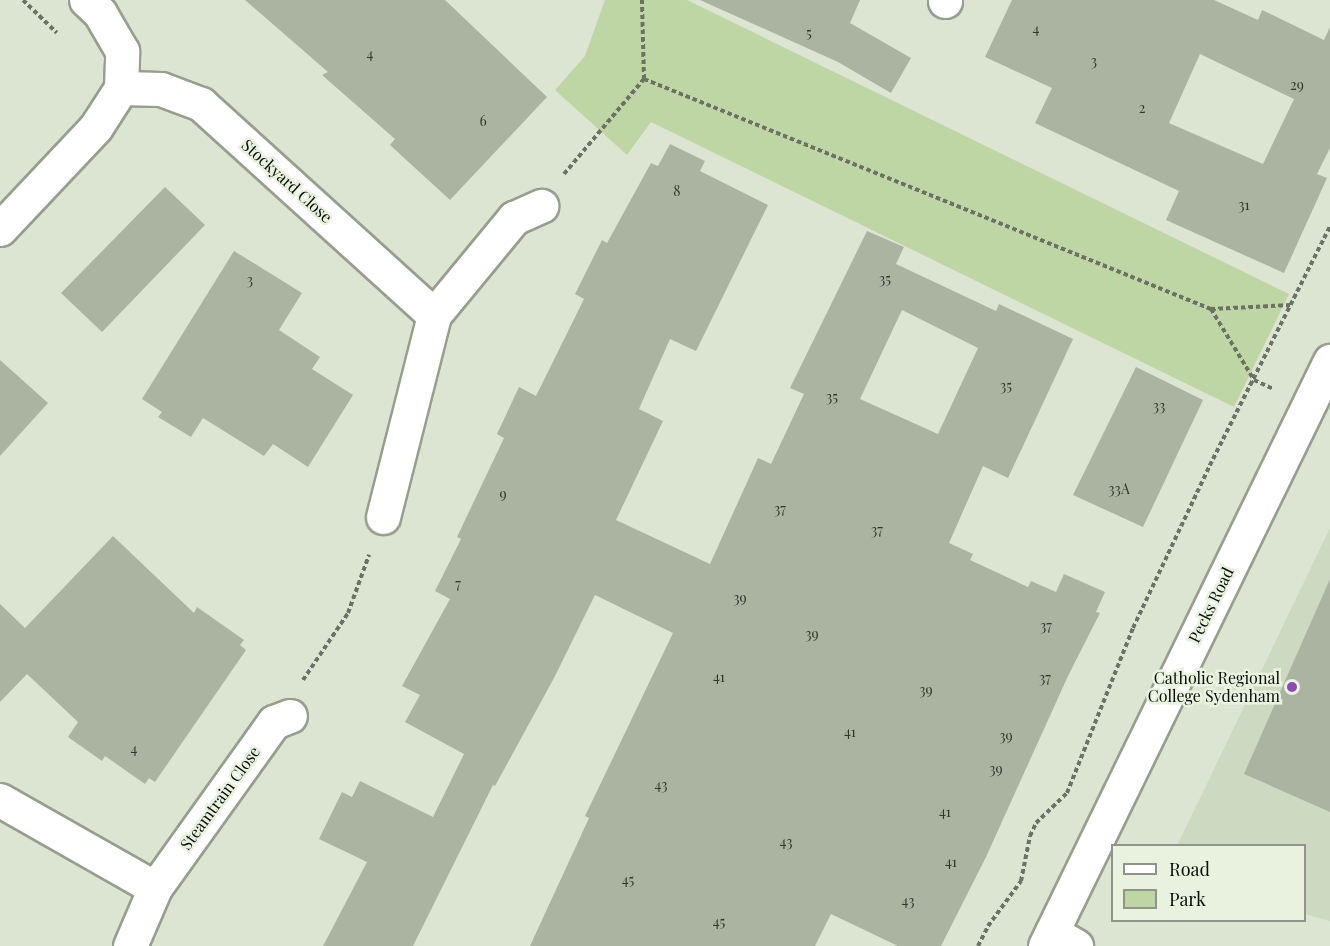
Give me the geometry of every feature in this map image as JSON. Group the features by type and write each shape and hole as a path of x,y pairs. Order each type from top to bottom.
{"street":[{"path":"0,229 96,127 121,88 122,51 100,14 86,0"},
{"name":"Stockyard Close","path":"121,88 161,89 201,104 434,315"},
{"path":"383,517 434,315 514,218 541,206"},
{"name":"Pecks Road","path":"1058,941 1330,361"},
{"name":"Steamtrain Close","path":"130,946 155,888 282,719"},
{"path":"0,800 155,888"}],"path":[{"path":"23,0 62,37"},
{"path":"541,206 557,182 644,79 642,0"},
{"path":"644,79 1211,309 1291,305"},
{"path":"978,946 988,926 1021,881 1030,836 1036,823 1067,793 1133,628 1213,459 1330,226"},
{"path":"1211,309 1254,380 1308,405"},
{"path":"282,719 348,614 383,517"}],"shaded area":[{"name":"Catholic Regional College Sydenham","path":"1330,528 1330,921 1306,914 1306,844 1178,844"}],"green space":[{"path":"605,0 687,0 1289,294 1234,407 651,122 627,155 555,90 585,56"}],"building":[{"path":"245,0 445,0 547,97 450,200 390,145 395,139 322,75 328,72"},
{"path":"700,0 860,0 850,23 911,58 891,93 838,62"},
{"path":"1012,0 1214,0 1258,20 1262,10 1324,40 1330,27 1330,148 1317,174 1327,178 1284,273 1166,220 1179,191 1035,123 1052,88 985,57","holes":["1200,54 1294,99 1263,164 1169,123"]},
{"path":"670,144 705,161 700,171 768,205 696,351 670,339 639,409 663,421 616,520 710,564 758,458 771,464 804,394 790,388 867,231 904,247 896,264 996,311 999,304 1073,339 1008,478 983,466 949,543 973,554 970,560 1028,587 1031,581 1056,592 1064,574 1105,592 1096,612 1100,613 1068,676 986,857 941,946 898,946 831,914 815,946 530,946 589,818 585,816 673,633 595,595 554,678 495,786 493,785 413,946 323,946 367,862 319,839 342,792 352,797 360,781 433,817 464,754 405,722 420,695 402,686 450,599 435,591 461,539 457,537 504,438 497,434 519,387 536,396 584,299 575,294 602,240 607,243 651,163 658,166","holes":["902,310 978,348 938,434 860,399"]},
{"path":"165,187 205,225 102,332 61,293"},
{"path":"234,251 302,293 279,330 320,357 312,369 353,395 308,467 273,444 264,456 203,418 191,437 158,417 162,412 142,399"},
{"path":"0,360 48,403 0,456"},
{"path":"1136,367 1203,400 1143,527 1073,495"},
{"path":"113,536 194,613 197,607 244,640 240,645 246,650 155,782 149,778 145,784 105,756 102,761 68,737 78,722 27,674 0,702 0,604 25,628"},
{"path":"1330,579 1330,812 1244,774"}],"place":[{"name":"Catholic Regional College Sydenham","path":"1292,687"}]}
